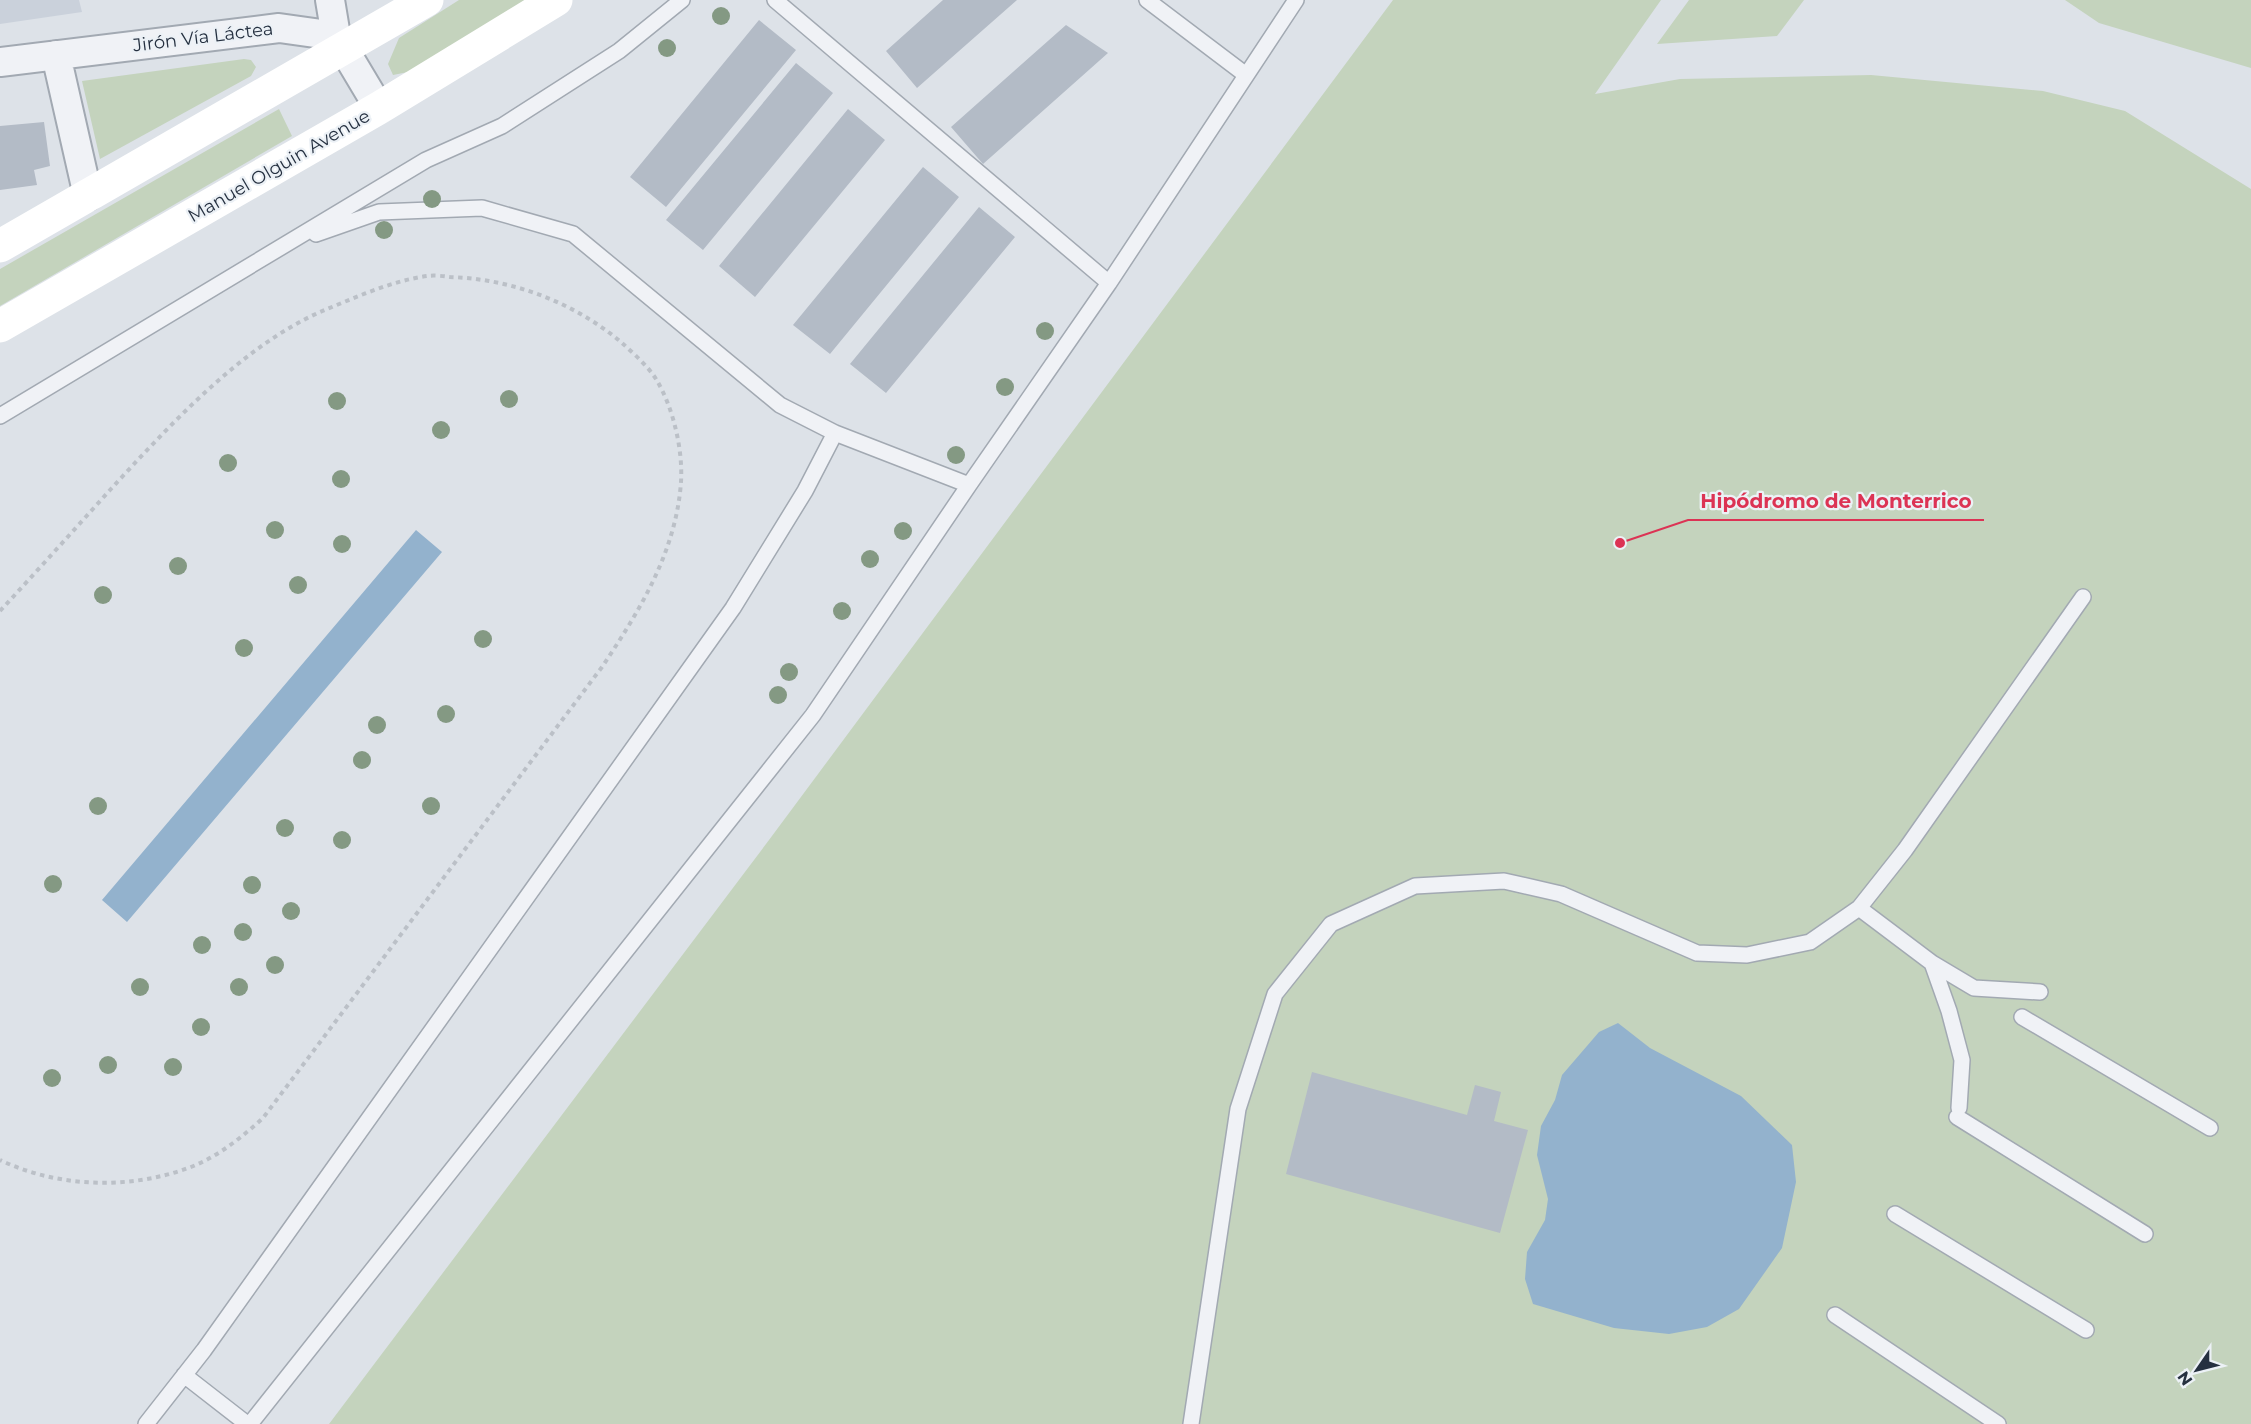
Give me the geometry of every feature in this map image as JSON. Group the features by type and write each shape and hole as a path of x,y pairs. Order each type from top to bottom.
{"street":[{"path":"330,0 340,42 379,108"},
{"path":"0,246 88,196 340,42 427,0"},
{"name":"Manuel Olguin Avenue","path":"0,326 379,108 556,0"},
{"name":"Jirón Vía Láctea","path":"0,62 279,28 340,42"},
{"path":"56,55 88,196"}],"lane":[{"path":"0,416 426,160 502,126 619,51 682,0"},
{"path":"775,0 1109,283"},
{"path":"1147,0 1246,75"},
{"path":"184,1375 248,1424 813,715 1109,283 1296,0"},
{"path":"287,244 380,212 482,208 573,234 780,405 835,433 969,485"},
{"path":"146,1424 211,1340 733,608 805,491 835,433"},
{"path":"1191,1424 1238,1109 1275,994 1331,924 1415,886 1503,881 1561,894 1697,954 1748,955 1810,942 1859,908 1905,850 2083,597"},
{"path":"1859,908 1932,963 1974,988 2040,992"},
{"path":"1932,963 1949,1011 1962,1060 1958,1112 2145,1234"},
{"path":"2022,1017 2211,1128"},
{"path":"1895,1214 2086,1330"},
{"path":"1835,1315 1998,1424"}],"path":[{"path":"0,611 156,440 248,357 282,333 317,314 357,297 394,285 428,276 467,277 509,285 560,303 608,331 634,354 655,378 670,411 677,443 681,480 677,514 665,555 635,618 602,667 263,1118 225,1149 192,1166 161,1176 82,1183 57,1180 23,1171 0,1160"}],"shaded area":[{"path":"0,0 79,0 82,12 0,24"}],"green space":[{"path":"459,0 525,0 428,68 393,75 388,64 399,38"},
{"path":"1393,0 1661,0 1595,94 1680,79 1871,75 2043,91 2125,111 2251,189 2251,1424 329,1424 769,840"},
{"path":"1689,0 1804,0 1777,36 1657,44"},
{"path":"2065,0 2251,0 2251,68 2099,23"},
{"path":"244,59 251,60 256,67 251,76 100,159 82,81"},
{"path":"279,109 292,136 0,306 0,269"}],"water":[{"path":"416,530 442,552 127,922 102,900"},
{"path":"1618,1023 1650,1048 1741,1096 1792,1145 1796,1182 1782,1248 1739,1309 1707,1327 1669,1334 1614,1328 1533,1304 1525,1279 1527,1252 1545,1220 1548,1199 1537,1155 1541,1126 1555,1100 1562,1075 1599,1032"}],"building":[{"path":"943,0 1017,0 917,88 886,51"},
{"path":"759,20 796,50 666,207 630,177"},
{"path":"1066,25 1108,53 983,164 951,127"},
{"path":"796,63 833,93 703,250 666,220"},
{"path":"848,109 885,140 755,297 719,266"},
{"path":"44,122 50,166 34,170 37,185 0,190 0,126"},
{"path":"923,167 959,197 830,354 793,325"},
{"path":"979,207 1015,237 886,393 850,364"},
{"path":"1312,1072 1467,1115 1475,1085 1501,1092 1494,1121 1528,1130 1500,1233 1286,1174"}],"place":[{"name":"Hipódromo de Monterrico","path":"1620,543"}]}
